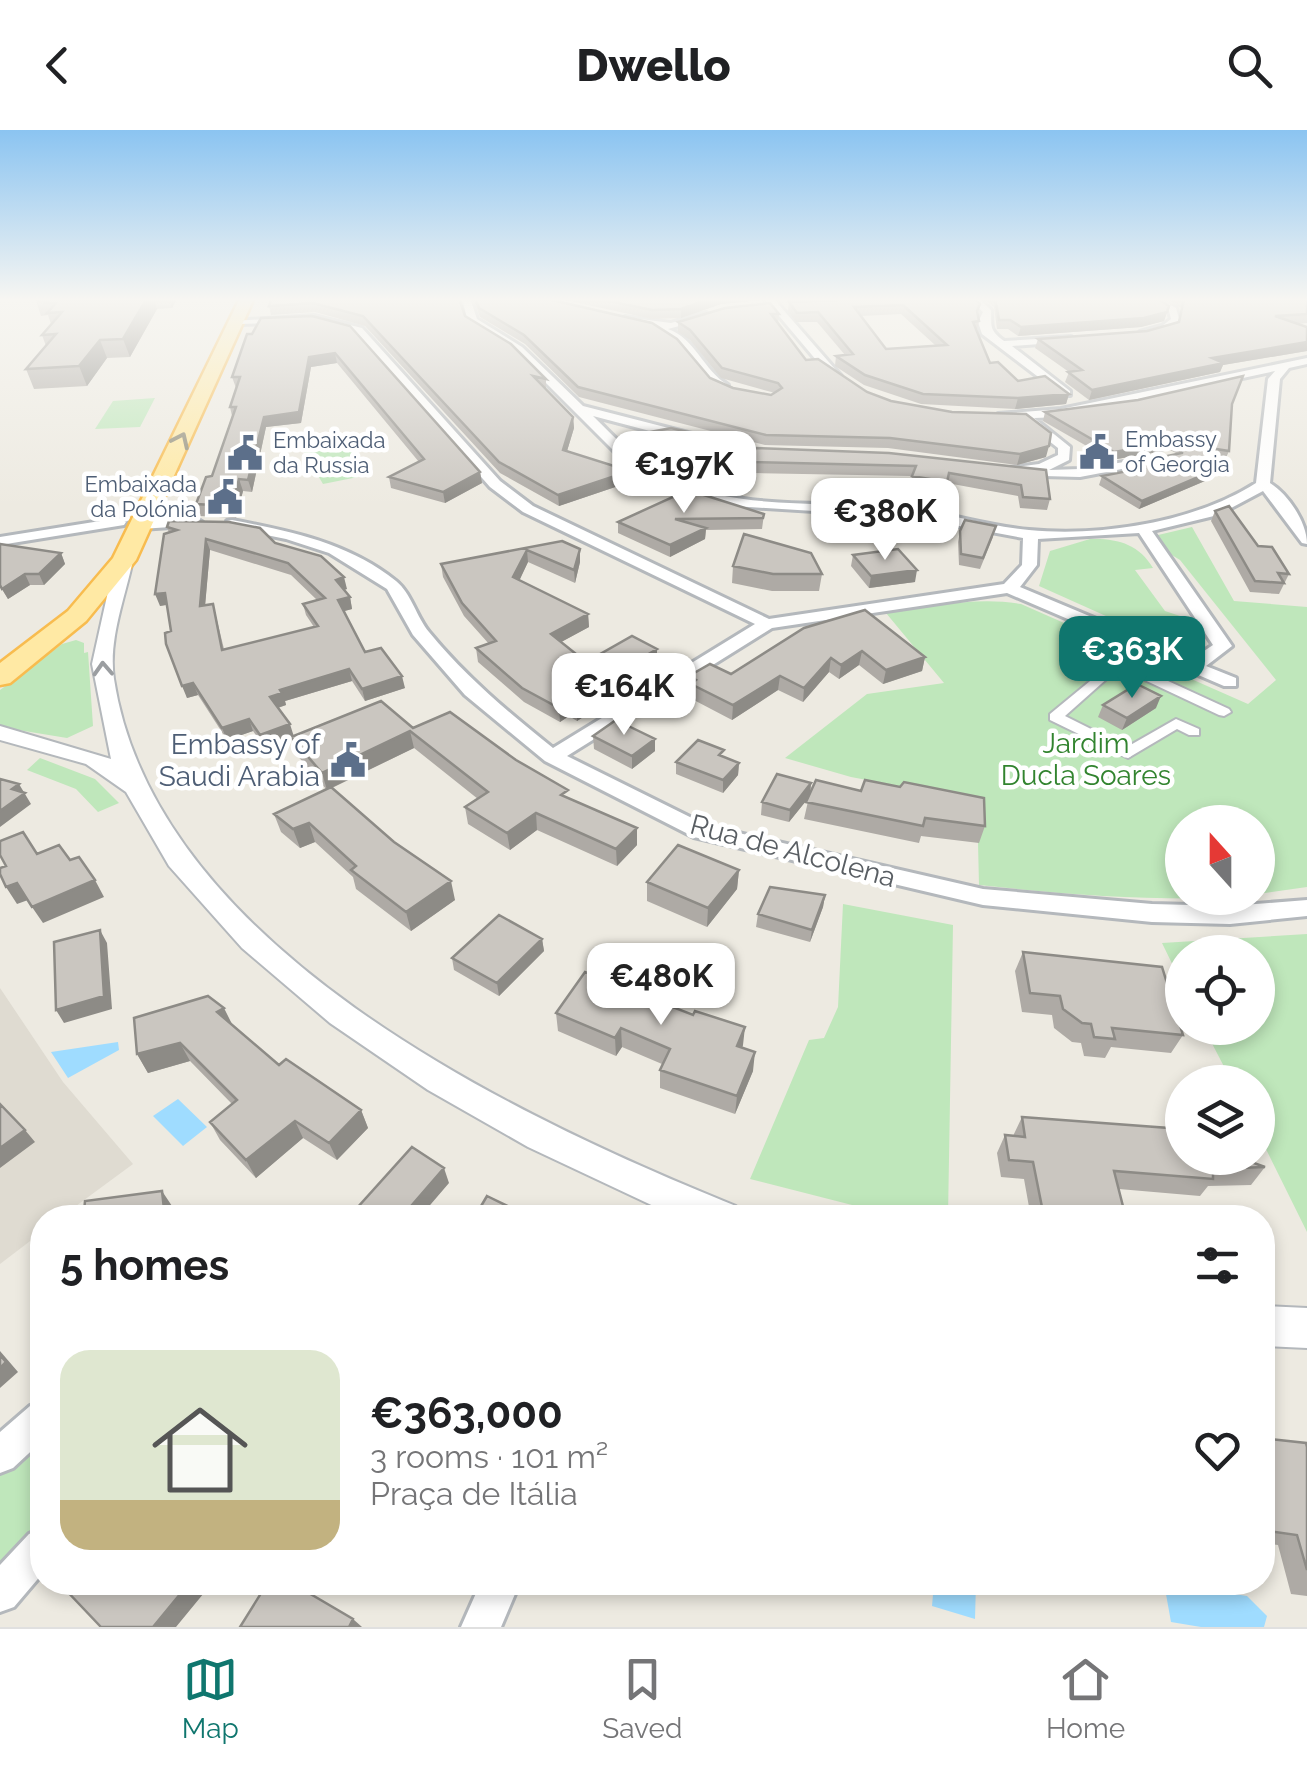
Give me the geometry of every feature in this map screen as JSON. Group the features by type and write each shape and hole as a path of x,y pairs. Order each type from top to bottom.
{"main road":[{"path":"0,677 78,616 124,560 130,524 200,368"},
{"path":"0,656 70,596 130,524 211,368"}],"street":[{"path":"392,368 495,484 528,508 767,624"},
{"path":"537,368 641,470 702,496 762,507 900,512 1030,535 1142,526 1222,510 1264,484"},
{"path":"702,368 708,378 743,392"},
{"path":"825,368 845,384"},
{"path":"1033,368 1085,408"},
{"path":"982,416 1025,417 1085,408 1276,368"},
{"path":"1264,484 1274,379 1283,368"},
{"path":"1216,380 1272,395"},
{"path":"576,408 704,440"},
{"path":"1025,417 1056,437 1064,447 1064,457"},
{"path":"608,438 614,432 642,426"},
{"path":"1017,474 1064,457 1108,470"},
{"path":"997,471 1017,474 1108,470 1172,458"},
{"path":"1264,484 1274,492 1307,540"},
{"name":"Rua de Alcolena","path":"0,540 130,524 184,522 237,525 289,535 334,550 393,586 419,632 471,692 552,757 702,832 983,897 1152,913 1230,915 1307,908"},
{"path":"1142,526 1223,646 1194,666"},
{"path":"552,757 767,624 1009,588 1027,574 1034,553 1030,535"},
{"path":"124,560 103,647 108,708 120,750 140,795 176,852 214,899 276,960 336,1010 446,1086 660,1205"},
{"path":"1009,588 1230,682"},
{"path":"1194,732 1176,723 1128,753 1055,717 1118,662 1224,712"},
{"path":"0,746 76,742 96,732 108,708"},
{"path":"0,733 74,751 114,768 140,795"},
{"path":"1275,1327 1307,1328"},
{"path":"0,1455 30,1429"},
{"path":"0,1593 30,1559"},
{"path":"481,1627 495,1595"}],"shaded area":[{"path":"0,988 63,1082 133,1164 77,1205 30,1205 30,1241 0,1264"}],"green space":[{"path":"155,398 140,427 95,429 113,401"},
{"path":"348,444 368,475 323,484 304,452"},
{"name":"Jardim Ducla Soares","path":"1192,527 1234,601 1307,607 1307,887 1275,892 1275,805 1165,805 1165,898 979,885 977,801 851,777 785,758 867,694 944,683 886,613 953,603 1021,604 1248,704 1276,680 1180,560 1154,536"},
{"path":"1090,539 1118,541 1141,553 1153,568 1135,570 1165,611 1189,619 1194,636 1180,641 1155,638 1039,586 1050,551"},
{"path":"76,640 84,643 84,653 88,652 93,726 67,738 0,727 0,690 62,644"},
{"path":"40,758 95,779 119,803 98,812 76,789 27,770"},
{"path":"843,904 953,925 948,1205 852,1205 750,1179 809,1040 824,1038 838,1007"},
{"path":"1307,934 1307,1232 1275,1167 1275,1065 1223,1065 1213,1045 1275,1045 1275,936"},
{"path":"30,1429 30,1560 0,1593 0,1455"}],"water":[{"path":"118,1042 119,1050 68,1078 51,1052"},
{"path":"178,1099 207,1127 183,1146 153,1116"},
{"path":"933,1595 976,1595 975,1619 932,1606"},
{"path":"1166,1595 1247,1596 1267,1616 1264,1627 1201,1627 1171,1622"}],"building":[{"path":"235,368 307,368 299,412 264,417 248,480 239,479 232,506 196,504 206,477 212,476 236,407 230,407 240,377 232,377"},
{"path":"347,368 387,368 480,472 443,492 389,477 424,459"},
{"path":"411,368 535,368 546,379 533,376 573,417 563,450 630,471 558,495 499,462"},
{"path":"558,368 701,368 710,378 733,388 771,395 782,388 778,383 722,368 831,368 867,392 891,401 952,412 1026,414 1051,433 1049,446 1020,454 890,438 766,435 578,387"},
{"path":"854,368 1004,368 1018,381 1045,376 1069,394 1018,398 923,394"},
{"path":"1079,368 1200,368 1092,390 1068,372 1082,370"},
{"path":"1243,376 1232,404 1229,451 1216,449 1215,470 1142,501 1102,476 1143,468 1133,463 1182,453 1183,446 1173,442 1114,452 1045,412 1138,400"},
{"path":"671,428 748,446 727,461 629,436"},
{"path":"754,448 889,453 1046,470 1050,499 1023,497 1021,485 949,473 947,482 912,476 916,466 754,462"},
{"path":"688,490 764,514 763,518 675,519 706,528 670,545 618,522"},
{"path":"1229,506 1258,546 1272,547 1289,574 1278,573 1284,583 1255,581 1215,511"},
{"path":"965,520 996,526 983,558 961,554 960,531"},
{"path":"169,521 229,522 260,528 275,543 321,556 344,577 336,580 350,597 338,600 365,652 381,648 402,676 362,689 349,669 280,690 282,693 270,697 290,724 260,735 249,719 222,728 193,683 182,686 166,644 165,633 171,631 165,593 155,594 164,534 177,530 167,527","holes":["206,539 288,563 325,598 303,604 318,626 222,650 213,604 200,606"]},
{"path":"744,534 811,553 822,574 773,574 733,566"},
{"path":"562,541 580,549 574,570 527,550 513,577 588,614 551,634 586,662 632,636 657,649 610,677 618,681 577,707 568,703 559,708 522,688 476,648 496,641 462,603 441,564"},
{"path":"0,544 61,553 39,574 25,574 2,589"},
{"path":"898,549 917,570 871,576 853,555"},
{"path":"865,610 925,657 886,670 862,651 841,665 831,658 804,688 780,676 733,705 691,684 696,680 689,676 710,664 731,674 804,628"},
{"path":"1137,684 1161,696 1127,718 1103,705"},
{"path":"381,701 413,728 450,712 516,760 568,790 561,795 637,828 616,849 536,813 507,833 465,807 488,792 410,731 322,773 291,737"},
{"path":"616,720 655,739 632,756 593,736"},
{"path":"698,740 724,750 719,755 739,763 723,780 676,762"},
{"path":"777,774 811,783 790,810 762,802"},
{"path":"0,779 19,784 12,789 25,793 0,811"},
{"path":"816,780 861,791 865,780 900,787 904,782 984,798 985,826 925,818 923,826 806,802"},
{"path":"331,787 394,842 451,881 406,912 351,870 356,866 309,823 293,829 274,814"},
{"path":"23,832 37,854 59,845 70,860 79,857 95,880 32,907 17,883 6,887 0,874 0,868 6,866 0,855 0,841"},
{"path":"678,845 739,870 708,908 647,882"},
{"path":"770,887 825,895 812,930 758,914"},
{"path":"499,915 542,939 497,983 452,958"},
{"path":"100,930 104,996 56,1010 54,942"},
{"path":"1023,952 1162,967 1165,1033 1112,1028 1115,1039 1094,1037 1091,1024 1082,1023 1063,1009 1060,996 1030,993"},
{"path":"606,963 661,986 652,999 693,1015 695,1011 745,1027 737,1046 755,1052 737,1096 660,1070 670,1049 621,1028 615,1038 556,1013 585,972 596,976"},
{"path":"208,996 224,1008 217,1012 279,1065 286,1059 361,1110 329,1143 295,1121 246,1160 210,1122 237,1100 180,1043 137,1054 134,1018"},
{"path":"0,1104 25,1130 0,1148"},
{"path":"1022,1117 1165,1128 1165,1175 1213,1175 1213,1179 1114,1171 1123,1205 1042,1205 1033,1162 1009,1160 1005,1135 1025,1137"},
{"path":"412,1147 444,1168 412,1205 360,1205"},
{"path":"162,1191 164,1205 85,1205 85,1201"},
{"path":"487,1196 505,1205 482,1205"},
{"path":"1275,1439 1306,1443 1307,1447 1307,1570 1297,1535 1275,1532"},
{"path":"71,1595 179,1595 153,1627 101,1627"},
{"path":"260,1595 312,1595 353,1619 349,1627 240,1627"}],"place":[{"name":"Embassy of Georgia","path":"1097,452"},
{"name":"Embaixada da Russia","path":"245,453"},
{"name":"Embaixada da Polónia","path":"225,497"},
{"name":"Embassy of Saudi Arabia","path":"348,760"}]}
